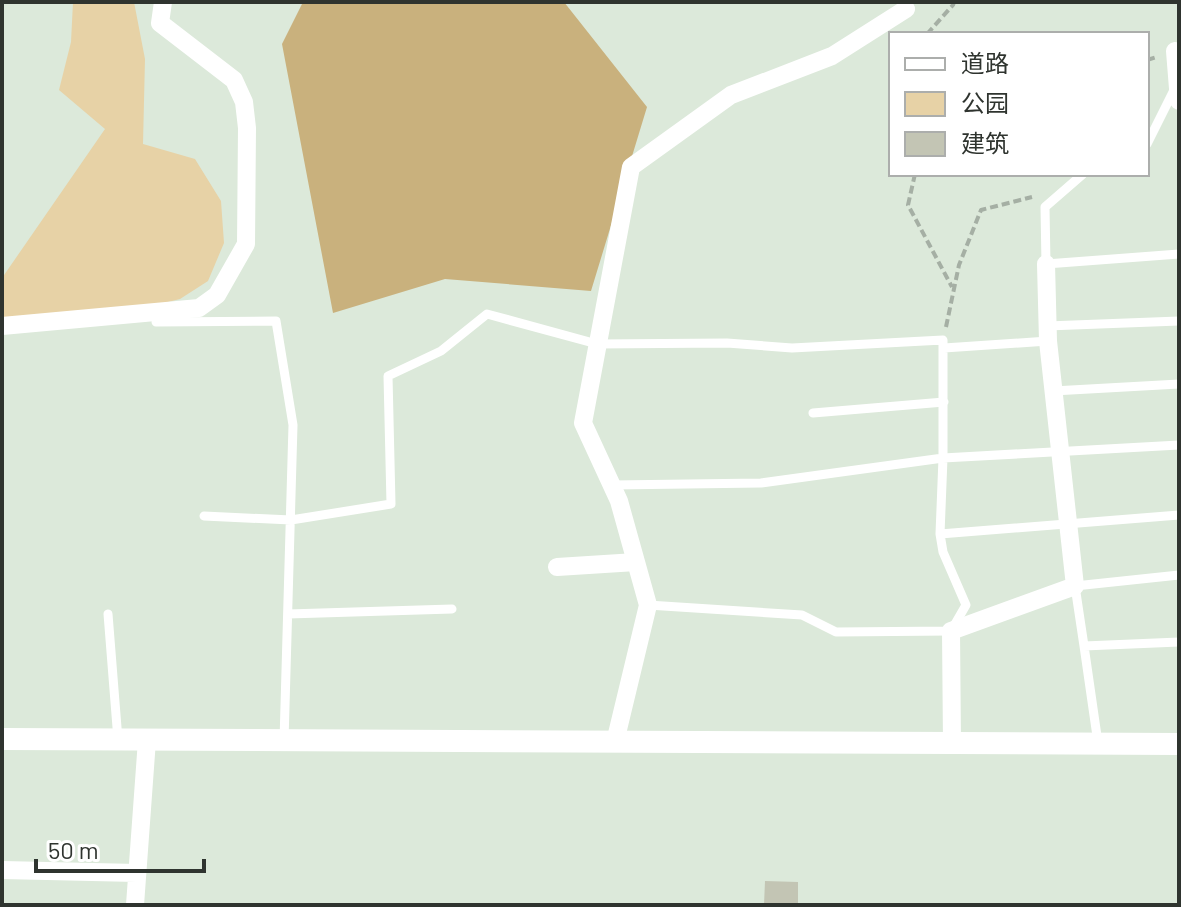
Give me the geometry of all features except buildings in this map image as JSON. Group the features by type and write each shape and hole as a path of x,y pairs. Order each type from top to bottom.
{"street":[{"path":"2,326 199,308 217,295 246,244 247,128 244,102 234,80 160,23 163,2"},
{"path":"615,742 648,605 619,501 583,423 631,167 731,95 832,56 906,9"},
{"path":"1175,51 1178,92"},
{"path":"952,744 951,631 1075,586 1053,391 1046,264"},
{"path":"557,567 636,562"},
{"path":"2,739 1179,744"},
{"path":"135,905 147,740"},
{"path":"2,870 137,873"}],"lane":[{"path":"1149,141 1178,92"},
{"path":"1081,176 1045,207 1046,264 1179,254"},
{"path":"204,516 291,520 391,504 388,376 441,351 487,314 597,344 727,343 792,348 943,344 1179,321"},
{"path":"156,322 276,321 293,425 284,741"},
{"path":"648,605 802,615 836,632 951,631 966,605 943,552 940,534 943,344"},
{"path":"1053,391 1179,384"},
{"path":"813,413 944,402"},
{"path":"612,485 761,483 943,458 1179,445"},
{"path":"940,534 1179,515"},
{"path":"1099,744 1075,586 1179,575"},
{"path":"288,614 452,609"},
{"path":"108,614 118,740"},
{"path":"1084,646 1179,642"}],"path":[{"path":"929,32 954,2"},
{"path":"915,176 908,205 953,289"},
{"path":"943,344 959,265 981,210 1066,189"}],"green space":[{"path":"73,2 134,2 145,59 143,144 195,159 221,201 224,243 208,281 180,299 136,310 25,321 2,317 2,278 105,129 59,90 71,42"}],"shaded area":[{"path":"303,2 564,2 647,107 591,291 445,279 333,313 282,44"}]}
